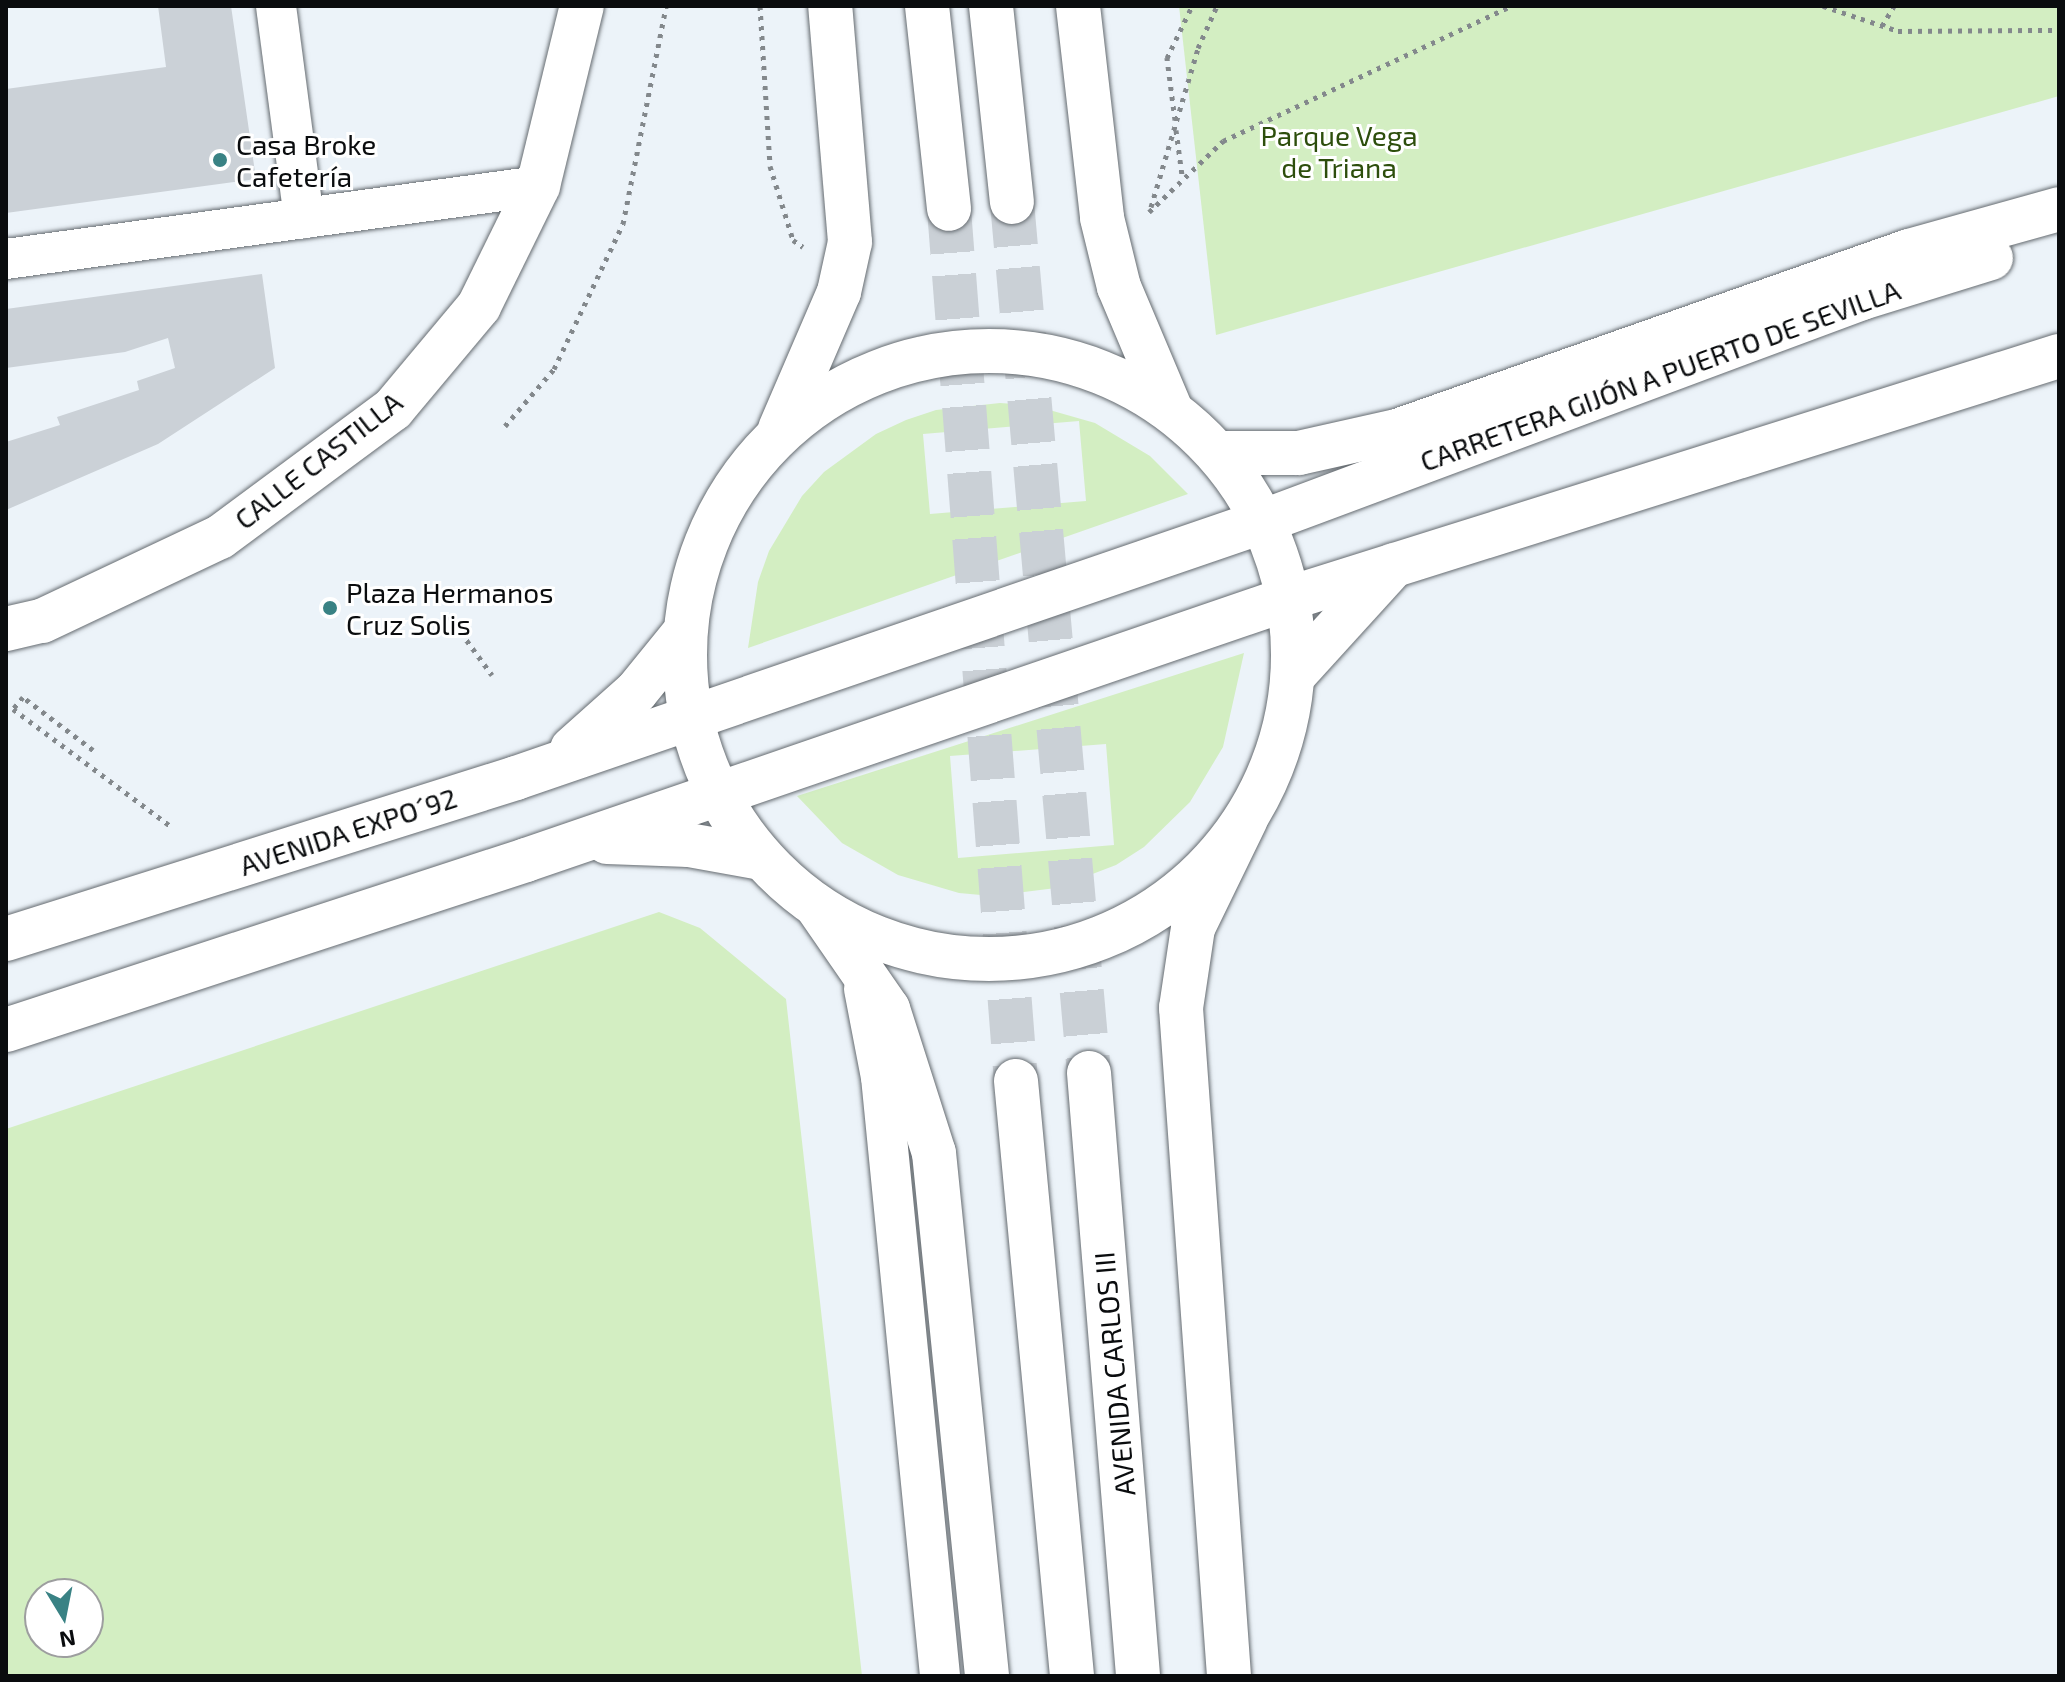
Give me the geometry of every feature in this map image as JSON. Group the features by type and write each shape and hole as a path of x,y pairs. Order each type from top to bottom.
{"main road":[{"name":"CALLE CASTILLA","path":"6,629 42,621 220,537 393,409 479,306 538,186 582,6"},
{"path":"778,434 839,292 850,242 830,6"},
{"path":"927,6 949,209"},
{"path":"991,6 1012,202"},
{"path":"1078,6 1102,218 1119,287 1171,410"},
{"path":"1218,453 1299,453 1397,431 1909,251 2059,209"},
{"name":"CARRETERA GIJÓN A PUERTO DE SEVILLA","path":"689,717 1264,521 1862,298 2059,237"},
{"path":"987,1676 934,1153 888,1009 854,955 818,908 761,858 717,794 689,717 684,633 693,578 712,525 741,477 778,434 855,381 900,363 962,352 1041,354 1088,366 1171,410 1218,453 1264,521 1290,598 1293,676 1288,718 1272,770 1193,928 1181,1008 1229,1676"},
{"path":"6,1030 581,841 1290,598 2059,356"},
{"path":"1293,676 1395,564"},
{"path":"555,764 636,692 684,633"},
{"name":"AVENIDA EXPO´92","path":"6,939 555,764 689,717"},
{"path":"818,908 871,936 929,954 990,959 1051,953 1109,935 1162,905 1209,866 1246,819"},
{"path":"581,841 689,845 761,858"},
{"name":"AVENIDA CARLOS III","path":"1089,1073 1138,1676"},
{"path":"1016,1081 1072,1676"}],"street":[{"path":"276,6 304,218"},
{"path":"6,259 538,186"},
{"path":"854,955 872,1017 881,1077 940,1676"}],"path":[{"path":"505,426 554,369 623,224 666,6"},
{"path":"760,6 770,166 793,240 803,247"},
{"path":"1182,176 1167,58 1192,6"},
{"path":"1217,6 1149,212 1182,176 1223,141 1511,6"},
{"path":"1823,6 1898,31 2059,30"},
{"path":"1882,26 1894,6"},
{"path":"449,616 492,675"},
{"path":"93,750 23,697 13,709 173,828"}],"green space":[{"name":"Parque Vega de Triana","path":"1179,6 2059,6 2059,96 1216,335"},
{"path":"1000,403 1032,405 1095,423 1150,456 1188,494 748,648 758,582 769,551 802,496 824,472 876,434 936,410","holes":["1079,421 1086,501 930,514 923,434"]},
{"path":"1244,653 1223,747 1190,802 1144,847 1116,865 1056,888 992,896 959,893 898,875 842,843 797,796","holes":["1106,744 1114,845 958,858 950,756"]},
{"path":"659,912 700,928 786,999 862,1676 6,1676 6,1129"}],"building":[{"path":"158,6 231,6 256,179 6,213 6,89 166,67"},
{"path":"262,274 275,368 158,444 6,510 6,442 60,425 57,417 139,390 137,381 175,368 168,338 125,352 6,368 6,309"}],"tunnel":[{"path":"1012,202 1089,1073"},
{"path":"949,209 1016,1081"}],"place":[{"name":"Casa Broke Cafetería","path":"220,160"},
{"name":"Plaza Hermanos Cruz Solis","path":"330,608"}]}
